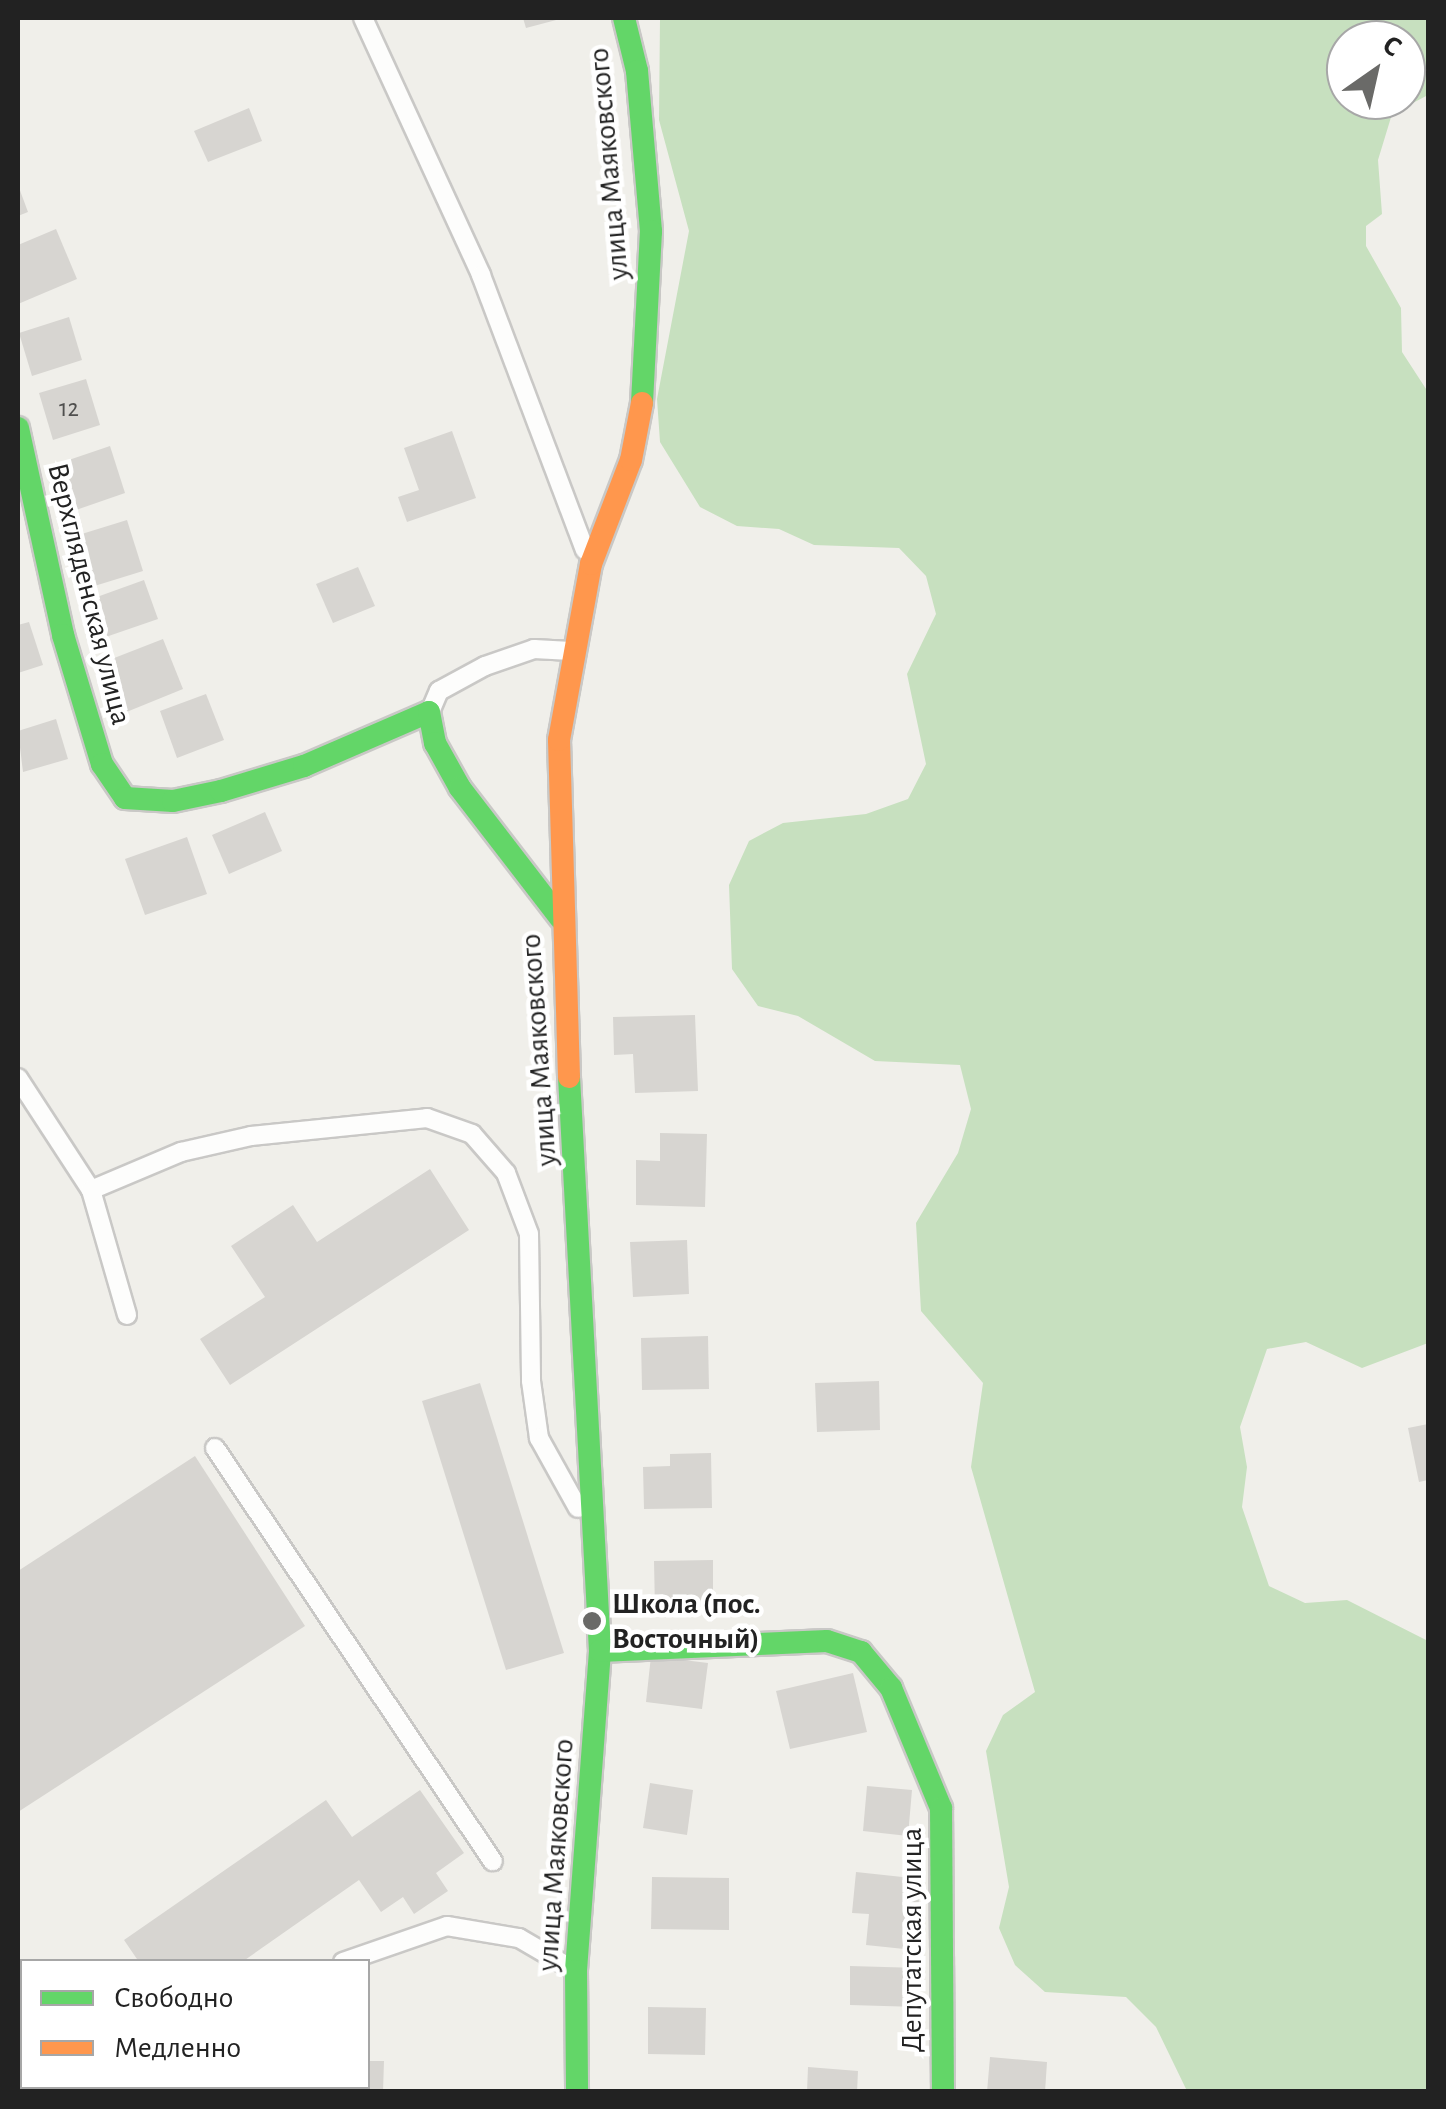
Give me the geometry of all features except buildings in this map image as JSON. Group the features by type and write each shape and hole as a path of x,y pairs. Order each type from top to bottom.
{"street":[{"name":"улица Маяковского","path":"576,2092 576,1971 600,1651 560,918 559,740 572,651 591,564 631,460 646,378 651,232 637,71 624,18"},
{"name":"Верхгляденская улица","path":"18,428 63,635 102,764 125,798 173,802 222,792 304,766 354,739 429,712"},
{"path":"429,712 435,743 460,788 560,918"},
{"name":"Депутатская улица","path":"600,1651 827,1641 861,1652 891,1688 942,1808 943,2092"}],"lane":[{"path":"363,18 482,275 591,564"},
{"path":"429,712 440,691 485,666 534,649 572,651"},
{"path":"18,1078 90,1190 127,1315"},
{"path":"90,1190 180,1152 268,1133 427,1118 472,1134 506,1173 529,1234 531,1381 539,1438 559,1482 593,1529"},
{"path":"215,1448 493,1861"},
{"path":"352,1959 447,1926 519,1938 576,1971"}],"green space":[{"path":"660,18 1428,18 1426,96 1426,20 1326,20 1326,120 1390,120 1378,160 1382,214 1366,226 1366,246 1401,308 1402,352 1428,392 1428,1343 1362,1368 1306,1342 1267,1349 1240,1427 1247,1467 1242,1507 1269,1586 1305,1603 1347,1600 1428,1641 1428,2091 1187,2091 1156,2027 1126,1997 1045,1992 1015,1965 999,1928 1009,1887 986,1751 1003,1715 1035,1692 971,1467 983,1383 921,1311 916,1223 958,1153 971,1109 960,1065 875,1061 798,1016 758,1006 732,969 729,885 749,841 783,823 866,814 908,799 926,764 907,674 936,614 926,576 899,548 814,545 779,529 737,526 700,507 660,442 657,399 689,231 659,120"}],"traffic: fast":[{"path":"624,18 637,71 651,231 642,403"},
{"path":"18,428 63,635 102,764 125,798 173,801 221,791 304,766 429,712 435,743 460,788 560,918"},
{"path":"569,1077 600,1651 576,1971 577,2092"},
{"path":"600,1651 827,1641 861,1652 891,1688 941,1808 943,2092"}],"traffic: slow":[{"path":"569,1077 559,740 591,564 631,460 642,403"}],"place":[{"name":"Школа (пос. Восточный)","path":"592,1621"}]}
